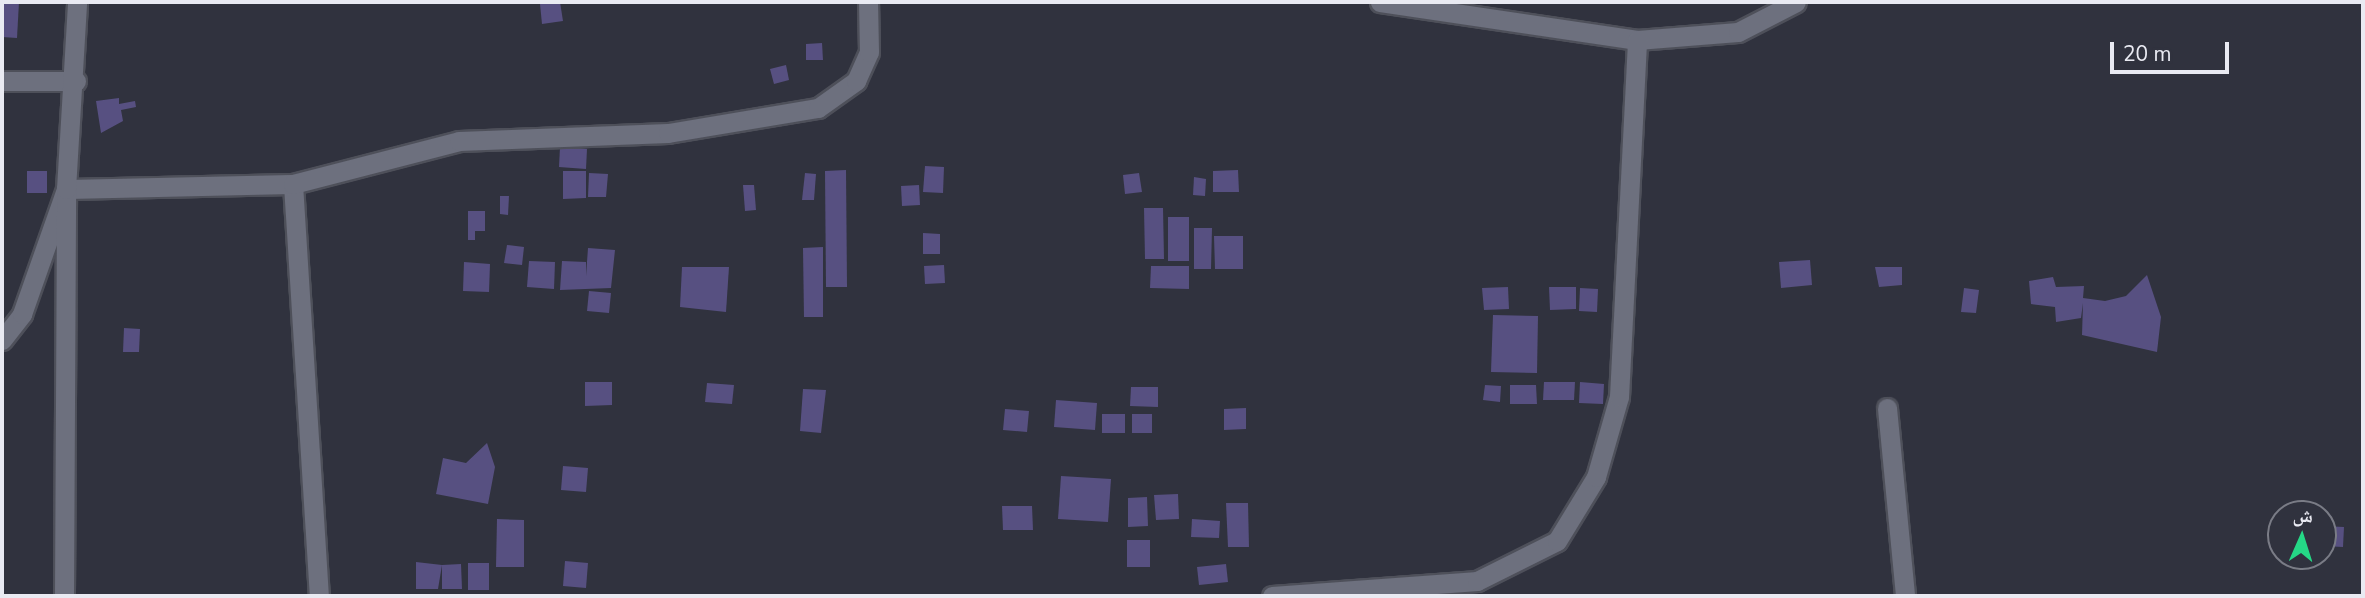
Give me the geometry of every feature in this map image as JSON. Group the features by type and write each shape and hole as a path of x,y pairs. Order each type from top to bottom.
{"street":[{"path":"64,596 66,189 76,81 77,2"},
{"path":"66,189 293,184 458,141 668,132 818,108 856,81 869,52 868,2"},
{"path":"1380,2 1637,40 1738,32 1796,2"},
{"path":"1272,596 1477,581 1557,541 1596,477 1619,397 1637,40"},
{"path":"2,81 76,81"},
{"path":"293,184 319,596"},
{"path":"2,340 22,314 66,189"},
{"path":"1887,408 1905,596"}],"building":[{"path":"2,2 19,2 17,38 2,37"},
{"path":"560,2 563,21 542,24 540,4"},
{"path":"822,43 823,60 806,60 806,44"},
{"path":"786,65 789,80 774,84 770,69"},
{"path":"119,98 119,104 135,101 136,107 121,110 123,121 101,133 96,101"},
{"path":"560,147 587,149 586,169 559,167"},
{"path":"925,166 944,167 943,193 923,192"},
{"path":"846,170 847,287 826,287 825,171"},
{"path":"1238,170 1239,192 1213,192 1213,171"},
{"path":"27,171 47,171 47,193 27,193"},
{"path":"563,171 586,171 586,198 563,199"},
{"path":"589,173 608,174 606,197 588,197"},
{"path":"805,173 816,174 814,200 802,200"},
{"path":"1139,173 1142,192 1125,194 1123,175"},
{"path":"1194,177 1206,179 1205,196 1193,195"},
{"path":"743,185 754,185 756,210 745,211"},
{"path":"919,185 920,205 902,206 901,186"},
{"path":"500,196 509,196 508,215 500,214"},
{"path":"1144,208 1163,208 1164,259 1145,259"},
{"path":"468,211 485,211 485,231 475,231 475,240 468,240"},
{"path":"1168,217 1189,217 1189,261 1168,261"},
{"path":"1194,228 1212,228 1211,269 1194,269"},
{"path":"923,233 940,234 940,254 923,254"},
{"path":"1214,236 1243,236 1243,269 1215,269"},
{"path":"507,245 524,247 522,265 504,263"},
{"path":"823,247 823,317 804,317 803,248"},
{"path":"588,248 615,250 611,288 560,290 562,261 586,262 586,276"},
{"path":"1810,260 1812,285 1781,288 1779,262"},
{"path":"529,261 555,262 554,289 527,287"},
{"path":"464,262 490,264 489,292 463,291"},
{"path":"944,265 945,283 925,284 924,266"},
{"path":"1151,266 1189,266 1189,289 1150,288"},
{"path":"682,267 729,267 726,312 680,307"},
{"path":"1875,267 1902,267 1902,285 1879,287"},
{"path":"2147,275 2161,317 2157,352 2082,335 2083,303 2081,318 2056,322 2055,307 2031,304 2029,281 2053,277 2056,287 2084,286 2083,298 2105,301 2126,296"},
{"path":"1508,287 1509,309 1484,310 1482,288"},
{"path":"1549,287 1576,287 1576,309 1550,310"},
{"path":"1580,288 1598,289 1597,312 1579,311"},
{"path":"1964,288 1979,290 1976,313 1961,312"},
{"path":"589,291 611,293 609,313 587,311"},
{"path":"1493,315 1538,316 1537,373 1491,372"},
{"path":"124,328 140,329 139,352 123,352"},
{"path":"585,382 612,382 612,405 585,406"},
{"path":"1544,382 1575,382 1574,400 1543,400"},
{"path":"1580,382 1604,384 1603,404 1579,403"},
{"path":"707,383 734,385 732,404 705,402"},
{"path":"1485,385 1501,386 1500,402 1483,400"},
{"path":"1510,385 1536,385 1537,404 1510,404"},
{"path":"1131,387 1158,387 1158,407 1130,406"},
{"path":"803,389 826,390 821,433 800,431"},
{"path":"1056,400 1097,403 1095,430 1054,427"},
{"path":"1246,408 1246,429 1224,430 1224,409"},
{"path":"1005,409 1029,411 1027,432 1003,430"},
{"path":"1102,414 1125,414 1125,433 1102,433"},
{"path":"1132,414 1152,414 1152,433 1132,433"},
{"path":"487,443 495,467 488,504 436,494 443,458 466,463"},
{"path":"563,466 588,468 586,492 561,490"},
{"path":"1061,476 1111,479 1108,522 1058,519"},
{"path":"1178,494 1179,519 1156,520 1154,495"},
{"path":"1147,497 1148,526 1128,527 1128,498"},
{"path":"1226,503 1248,503 1249,547 1228,547"},
{"path":"1002,506 1032,506 1033,530 1003,530"},
{"path":"497,519 524,520 524,567 496,567"},
{"path":"1192,519 1220,521 1219,538 1191,537"},
{"path":"2337,527 2344,527 2343,547 2337,547"},
{"path":"1127,540 1150,540 1150,567 1127,567"},
{"path":"565,561 588,563 586,588 563,586"},
{"path":"416,562 442,565 438,589 416,589"},
{"path":"468,563 489,563 489,590 468,590"},
{"path":"461,564 462,589 442,589 442,565"},
{"path":"1226,564 1228,582 1199,585 1197,567"}]}
